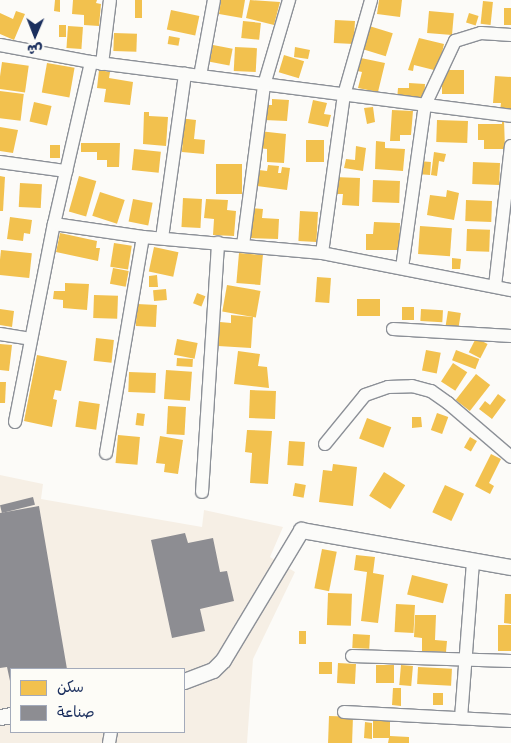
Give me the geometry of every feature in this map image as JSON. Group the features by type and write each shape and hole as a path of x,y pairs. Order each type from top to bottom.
{"street":[{"path":"15,422 54,224 66,171 97,63 110,0"},
{"path":"200,76 214,0"},
{"path":"243,245 264,85 290,0"},
{"path":"322,253 344,95 370,0"},
{"path":"402,268 425,105 455,41 481,33 511,35"},
{"path":"0,45 97,63 511,116"},
{"path":"162,238 185,74"},
{"path":"494,286 511,146"},
{"path":"0,162 66,171"},
{"path":"54,224 143,237 322,253 511,290"},
{"path":"106,453 143,237"},
{"path":"202,492 218,243"},
{"path":"393,329 511,336"},
{"path":"0,334 32,339"},
{"path":"325,444 365,394 388,387 412,386 431,391 448,403 511,457"},
{"path":"185,681 213,670 223,660 301,530 511,567"},
{"path":"461,718 473,561"},
{"path":"352,656 511,661"},
{"path":"344,712 511,721"}],"shaded area":[{"path":"0,475 43,484 41,499 202,527 204,510 283,527 270,557 295,572 253,659 247,743 0,743"}],"building: سكن":[{"path":"55,0 60,0 60,12 54,11"},
{"path":"73,0 97,0 96,3 101,4 99,26 84,25 84,15 72,14"},
{"path":"135,0 142,0 142,18 135,18"},
{"path":"221,0 245,0 242,18 219,14"},
{"path":"250,0 280,2 274,25 246,18"},
{"path":"379,0 402,0 400,17 377,14"},
{"path":"483,1 493,2 491,25 481,24"},
{"path":"504,8 511,8 511,25 504,25"},
{"path":"171,10 199,16 195,36 167,30"},
{"path":"16,11 25,14 14,40 0,34 0,13 13,19"},
{"path":"429,11 454,13 452,35 427,33"},
{"path":"469,13 479,16 476,25 466,23"},
{"path":"335,20 355,21 354,44 334,43"},
{"path":"243,21 261,23 259,40 241,38"},
{"path":"59,25 66,25 66,37 59,37"},
{"path":"366,25 393,33 386,56 359,48"},
{"path":"68,26 83,27 81,49 66,48"},
{"path":"114,33 137,34 136,52 113,51"},
{"path":"169,36 180,38 178,46 168,44"},
{"path":"419,38 444,44 438,71 414,65 413,71 408,70"},
{"path":"213,45 233,49 229,66 210,62"},
{"path":"235,47 257,48 256,72 234,71"},
{"path":"295,47 310,50 308,59 294,57"},
{"path":"284,55 304,61 299,78 279,72"},
{"path":"356,57 385,63 378,92 358,88 362,72 353,70"},
{"path":"2,62 29,66 25,92 0,89"},
{"path":"47,63 75,68 69,97 42,93"},
{"path":"99,70 110,72 109,78 133,82 130,105 104,102 106,89 97,88"},
{"path":"442,70 464,70 464,94 442,94"},
{"path":"495,76 511,77 511,111 500,111 501,103 493,103"},
{"path":"409,83 425,84 424,102 397,100 398,88 409,88"},
{"path":"0,91 24,94 21,121 0,118"},
{"path":"272,99 289,100 287,121 264,120 264,105 272,105"},
{"path":"313,100 327,103 324,114 331,115 328,127 308,123"},
{"path":"34,102 52,106 47,126 30,121"},
{"path":"373,107 375,122 367,124 364,108"},
{"path":"392,110 413,111 411,135 400,135 400,141 390,141"},
{"path":"144,112 149,112 149,116 168,117 166,146 143,144"},
{"path":"179,118 196,120 194,139 205,140 204,154 182,152 183,135 178,135"},
{"path":"437,120 468,121 467,143 436,142"},
{"path":"502,120 504,120 505,149 484,149 484,140 478,140 478,124 502,124"},
{"path":"0,127 18,130 13,153 0,151"},
{"path":"259,131 286,134 284,163 267,162 267,149 258,148"},
{"path":"306,140 324,140 324,162 306,162"},
{"path":"376,141 385,142 385,148 405,149 403,171 375,169"},
{"path":"81,143 120,143 119,167 107,167 107,160 97,160 97,152 81,152"},
{"path":"50,145 60,145 60,158 50,158"},
{"path":"356,146 366,148 363,171 344,168 346,159 355,160"},
{"path":"134,149 161,152 159,173 132,170"},
{"path":"434,152 446,154 444,162 439,161 437,176 431,175"},
{"path":"418,161 431,162 430,175 417,174"},
{"path":"473,162 500,163 499,185 472,184"},
{"path":"216,164 242,164 242,194 216,194"},
{"path":"268,165 279,166 278,173 281,173 282,167 290,168 287,190 257,186 259,170 267,171"},
{"path":"0,176 5,177 3,211 0,211"},
{"path":"79,176 96,181 86,217 69,212"},
{"path":"334,177 360,178 359,206 342,205 343,194 334,194"},
{"path":"373,180 400,181 399,203 372,202"},
{"path":"20,183 42,184 41,208 19,207"},
{"path":"447,190 459,193 454,220 427,215 430,195 446,197"},
{"path":"100,192 125,200 117,224 92,216"},
{"path":"183,198 202,199 200,228 181,227"},
{"path":"133,199 153,203 148,225 129,222"},
{"path":"206,199 228,200 227,210 236,211 234,236 213,235 214,219 204,218"},
{"path":"466,200 492,201 491,222 465,221"},
{"path":"251,208 263,209 262,218 279,219 278,239 250,238"},
{"path":"300,211 318,212 316,242 298,241"},
{"path":"10,217 32,220 30,234 24,233 23,241 7,239"},
{"path":"374,222 400,223 399,250 366,250 366,234 373,234"},
{"path":"420,226 452,228 450,256 418,254"},
{"path":"467,229 490,230 489,252 466,251"},
{"path":"60,233 97,241 96,248 100,248 98,261 56,252"},
{"path":"114,243 132,246 128,270 110,267"},
{"path":"154,247 178,252 173,277 149,271"},
{"path":"1,250 32,253 29,278 0,275"},
{"path":"239,253 263,255 260,285 236,283"},
{"path":"452,258 461,259 460,269 452,269"},
{"path":"113,268 129,271 126,287 110,284"},
{"path":"157,275 158,287 149,287 149,276"},
{"path":"317,277 331,278 329,303 315,302"},
{"path":"65,283 89,284 87,310 63,308 63,300 53,299 54,291 65,291"},
{"path":"227,285 260,291 256,317 222,312"},
{"path":"166,289 167,300 154,301 153,290"},
{"path":"197,293 205,296 201,306 193,303"},
{"path":"94,295 118,296 117,319 93,318"},
{"path":"357,299 380,299 380,316 357,316"},
{"path":"137,304 157,305 156,327 136,326"},
{"path":"402,307 414,307 414,320 402,320"},
{"path":"0,309 14,311 12,327 0,325"},
{"path":"421,309 443,310 442,322 420,321"},
{"path":"448,311 461,313 458,329 445,327"},
{"path":"231,315 253,317 251,348 218,346 220,322 231,323"},
{"path":"96,338 114,340 111,363 94,361"},
{"path":"476,338 488,344 480,358 469,352"},
{"path":"177,339 198,343 195,359 174,355"},
{"path":"0,344 12,345 9,371 0,370"},
{"path":"426,350 441,353 437,373 422,371"},
{"path":"456,350 479,359 475,369 452,360"},
{"path":"238,351 260,354 258,366 267,367 269,388 234,384"},
{"path":"37,355 67,361 61,391 55,390 53,399 57,400 52,427 24,421"},
{"path":"177,358 193,359 192,367 176,366"},
{"path":"453,363 467,372 455,391 441,381"},
{"path":"166,370 192,372 190,401 164,399"},
{"path":"129,372 156,373 155,393 128,392"},
{"path":"476,374 490,385 470,411 456,400"},
{"path":"0,382 6,382 5,403 0,403"},
{"path":"250,390 276,391 275,419 249,418"},
{"path":"498,394 506,400 492,419 479,409 485,401 490,405"},
{"path":"79,401 100,404 96,430 75,427"},
{"path":"168,406 186,407 185,435 167,434"},
{"path":"137,413 145,414 143,426 136,425"},
{"path":"437,413 448,417 442,434 431,430"},
{"path":"412,417 421,417 422,427 412,428"},
{"path":"367,418 391,427 383,448 359,439"},
{"path":"247,430 272,431 268,484 250,483 252,453 245,452"},
{"path":"118,435 140,437 137,465 116,463"},
{"path":"160,436 183,440 178,474 164,472 165,464 156,463"},
{"path":"470,437 477,441 471,451 464,447"},
{"path":"289,441 305,442 303,466 287,465"},
{"path":"491,454 501,459 489,483 494,486 490,494 475,486"},
{"path":"333,464 357,467 353,506 319,502 323,470 332,471"},
{"path":"384,472 405,485 390,509 369,496"},
{"path":"295,483 306,485 304,498 293,496"},
{"path":"445,485 464,494 451,521 432,512"},
{"path":"322,549 337,552 329,591 314,588"},
{"path":"356,555 375,557 373,573 384,575 378,623 361,621 367,572 354,570"},
{"path":"412,575 448,584 443,603 407,594"},
{"path":"328,593 352,594 351,626 327,625"},
{"path":"505,594 511,594 511,624 504,623"},
{"path":"396,604 415,605 414,633 395,632"},
{"path":"415,615 436,615 435,640 447,641 446,652 422,651 422,638 414,637"},
{"path":"498,625 511,625 511,651 498,651"},
{"path":"299,631 306,631 306,644 299,644"},
{"path":"353,634 370,635 369,649 352,648"},
{"path":"319,662 332,662 332,674 319,674"},
{"path":"338,663 356,664 355,684 337,683"},
{"path":"376,665 394,665 394,683 376,683"},
{"path":"401,665 413,666 411,686 399,685"},
{"path":"418,667 452,669 451,686 417,684"},
{"path":"393,688 401,688 401,706 392,705"},
{"path":"433,693 443,693 443,705 433,705"},
{"path":"329,716 353,717 352,743 328,743"},
{"path":"373,721 390,721 390,736 409,737 409,743 388,743 389,738 373,738"},
{"path":"365,722 372,723 372,739 364,738"}],"building: صناعة":[{"path":"33,497 35,505 2,513 0,505"},
{"path":"39,506 67,668 10,668 10,681 7,667 0,668 0,513"},
{"path":"185,533 188,543 213,538 220,572 227,571 234,601 200,609 205,631 172,638 151,540"}]}
